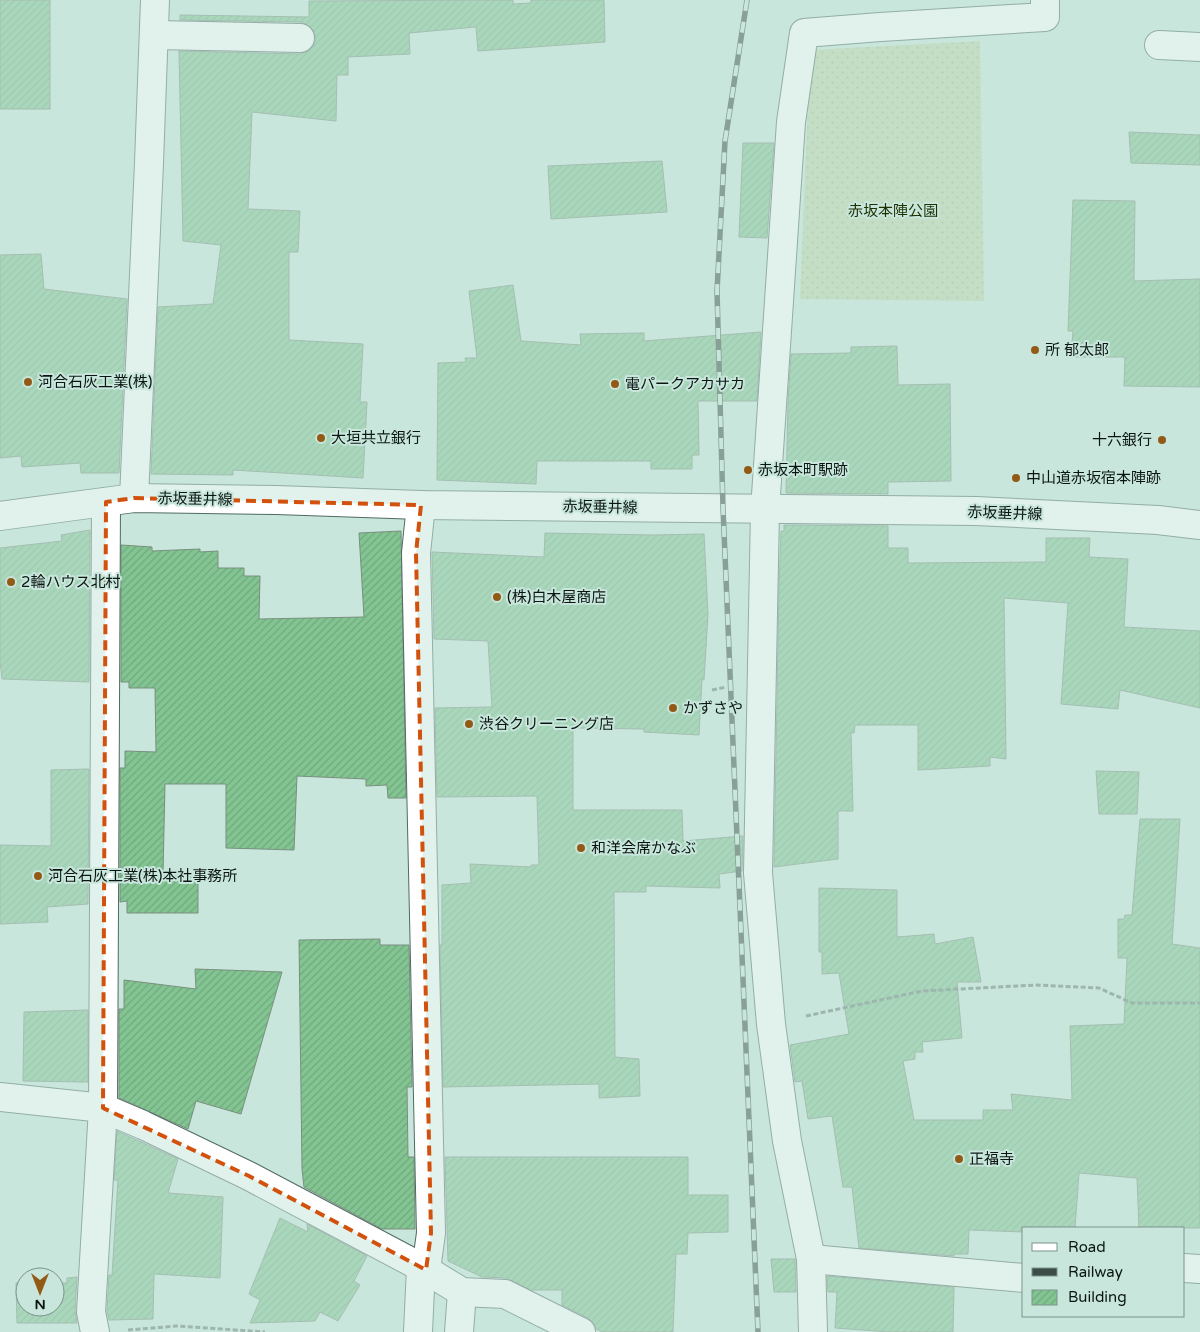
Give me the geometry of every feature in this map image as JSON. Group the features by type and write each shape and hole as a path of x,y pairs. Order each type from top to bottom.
{"street":[{"path":"134,498 155,0"},
{"path":"812,1332 812,1259 787,1141 771,1024 758,873 765,510 790,122 804,34 880,27 1045,17 1045,0"},
{"path":"154,36 300,38"},
{"path":"1159,45 1200,47"},
{"name":"赤坂垂井線","path":"0,516 134,498 422,505 976,511 1158,520 1200,525"},
{"path":"106,502 103,1108 91,1312 108,1331"},
{"path":"418,1332 424,1269 431,1223 416,553 422,505"},
{"path":"0,1097 103,1108 249,1176 424,1269 462,1292 505,1294 581,1332"},
{"path":"812,1259 1022,1278"},
{"path":"1185,1268 1200,1268"},
{"path":"459,1332 462,1292"}],"path":[{"path":"771,1024 922,991 1036,985 1099,988 1132,1003 1200,1003"},
{"path":"108,1331 177,1326 265,1332"}],"highlighted area":[{"path":"134,498 421,505 416,553 431,1233 426,1270 249,1176 103,1108 106,502"}],"green space":[{"name":"赤坂本陣公園","path":"980,41 984,301 800,299 810,50"}],"building":[{"path":"0,0 50,0 50,109 0,109"},
{"path":"513,0 513,4 531,3 531,0 604,0 605,42 478,51 476,27 409,33 410,54 348,57 348,75 337,75 336,121 252,112 248,209 300,211 298,252 289,252 289,340 363,344 360,402 367,402 363,478 233,470 233,475 151,474 158,307 213,304 221,245 183,241 179,51 300,54 308,51 316,39 313,30 301,22 180,20 180,15 309,17 309,1"},
{"path":"1129,132 1200,135 1200,165 1131,163"},
{"path":"743,143 774,143 767,238 739,237"},
{"path":"662,161 667,212 551,219 548,166"},
{"path":"1073,200 1135,201 1134,281 1200,279 1200,387 1124,386 1125,357 1071,357 1073,331 1068,331"},
{"path":"41,254 44,289 127,299 119,473 81,473 80,463 22,467 21,456 0,458 0,255"},
{"path":"513,285 521,341 581,345 580,334 644,333 644,341 761,332 757,401 698,401 699,455 692,455 692,469 651,469 651,461 537,461 536,484 437,480 438,363 466,362 465,358 477,358 469,291"},
{"path":"897,346 898,385 950,384 951,481 888,482 888,494 786,493 791,354 851,353 851,347"},
{"path":"784,525 888,526 888,548 908,548 908,563 1046,562 1046,538 1090,538 1089,557 1128,559 1124,627 1200,631 1200,708 1120,690 1118,709 1061,704 1068,603 1004,598 1006,759 990,757 990,766 918,770 918,725 855,725 854,733 851,733 853,811 838,811 838,859 774,867 779,589 781,531 784,531"},
{"path":"90,530 89,682 2,679 0,661 0,548 62,541 61,535"},
{"path":"401,531 406,798 388,798 387,785 366,786 366,779 297,776 294,850 226,848 226,784 165,784 163,874 198,874 198,913 127,913 127,901 120,902 120,768 125,768 125,751 156,752 155,688 129,688 129,682 121,682 121,545 152,547 152,551 200,549 200,552 218,551 218,568 244,568 244,576 260,576 259,619 364,617 359,533"},
{"path":"545,533 704,534 708,614 699,735 644,732 644,729 573,728 573,810 682,810 683,841 743,836 742,871 719,874 720,888 646,886 646,892 614,892 615,1057 639,1059 640,1096 599,1098 599,1084 443,1087 440,945 442,945 442,885 471,883 470,864 531,867 531,865 539,865 537,796 437,797 435,708 492,707 488,641 434,639 432,552 544,557"},
{"path":"89,769 88,904 47,907 48,922 0,924 0,845 51,846 51,770"},
{"path":"1096,771 1139,772 1137,814 1099,814"},
{"path":"1140,819 1180,819 1172,944 1200,948 1200,1228 1139,1227 1137,1178 1079,1173 1075,1227 1022,1227 1022,1232 969,1230 968,1254 954,1254 954,1256 859,1248 852,1187 843,1187 832,1116 808,1119 802,1081 795,1082 790,1045 849,1034 839,973 822,974 822,952 819,952 819,888 897,890 897,937 934,934 935,944 973,937 981,982 957,982 962,1038 922,1042 923,1052 915,1052 915,1059 903,1061 914,1120 983,1120 983,1110 1013,1110 1011,1094 1072,1100 1070,1026 1124,1024 1127,958 1118,958 1118,919 1124,919 1125,915 1132,915"},
{"path":"380,939 380,945 409,945 412,1087 407,1087 408,1157 414,1157 415,1229 382,1229 304,1187 302,1169 299,940"},
{"path":"195,969 282,972 241,1114 196,1101 188,1129 119,1098 119,1009 124,1009 124,980 196,989"},
{"path":"88,1010 88,1082 23,1081 24,1012"},
{"path":"117,1131 178,1159 168,1193 223,1197 220,1278 154,1274 153,1319 109,1320 107,1311 109,1275 112,1275 118,1180 114,1180"},
{"path":"445,1157 688,1157 688,1195 728,1195 728,1232 688,1233 687,1254 676,1254 673,1332 602,1332 596,1329 594,1323 588,1318 562,1305 562,1290 531,1290 506,1278 482,1277 448,1261"},
{"path":"280,1218 308,1232 307,1224 367,1256 354,1281 360,1285 338,1321 320,1312 315,1321 250,1323 260,1300 249,1294"},
{"path":"771,1259 795,1259 796,1292 774,1292"},
{"path":"827,1276 954,1287 953,1332 890,1332 835,1328 837,1292 828,1292"},
{"path":"77,1277 75,1311 77,1323 17,1323 17,1317 65,1317 65,1283 67,1283 67,1278"}],"railway":[{"path":"747,0 725,141 717,291 723,508 758,1332"}],"place":[{"name":"所 郁太郎","path":"1035,350"},
{"name":"河合石灰工業(株)","path":"28,382"},
{"name":"電パークアカサカ","path":"615,384"},
{"name":"大垣共立銀行","path":"321,438"},
{"name":"十六銀行","path":"1162,440"},
{"name":"赤坂本町駅跡","path":"748,470"},
{"name":"中山道赤坂宿本陣跡","path":"1016,478"},
{"name":"2輪ハウス北村","path":"11,582"},
{"name":"(株)白木屋商店","path":"497,597"},
{"name":"かずさや","path":"673,708"},
{"name":"渋谷クリーニング店","path":"469,724"},
{"name":"和洋会席かなぶ","path":"581,848"},
{"name":"河合石灰工業(株)本社事務所","path":"38,876"},
{"name":"正福寺","path":"959,1159"}]}
